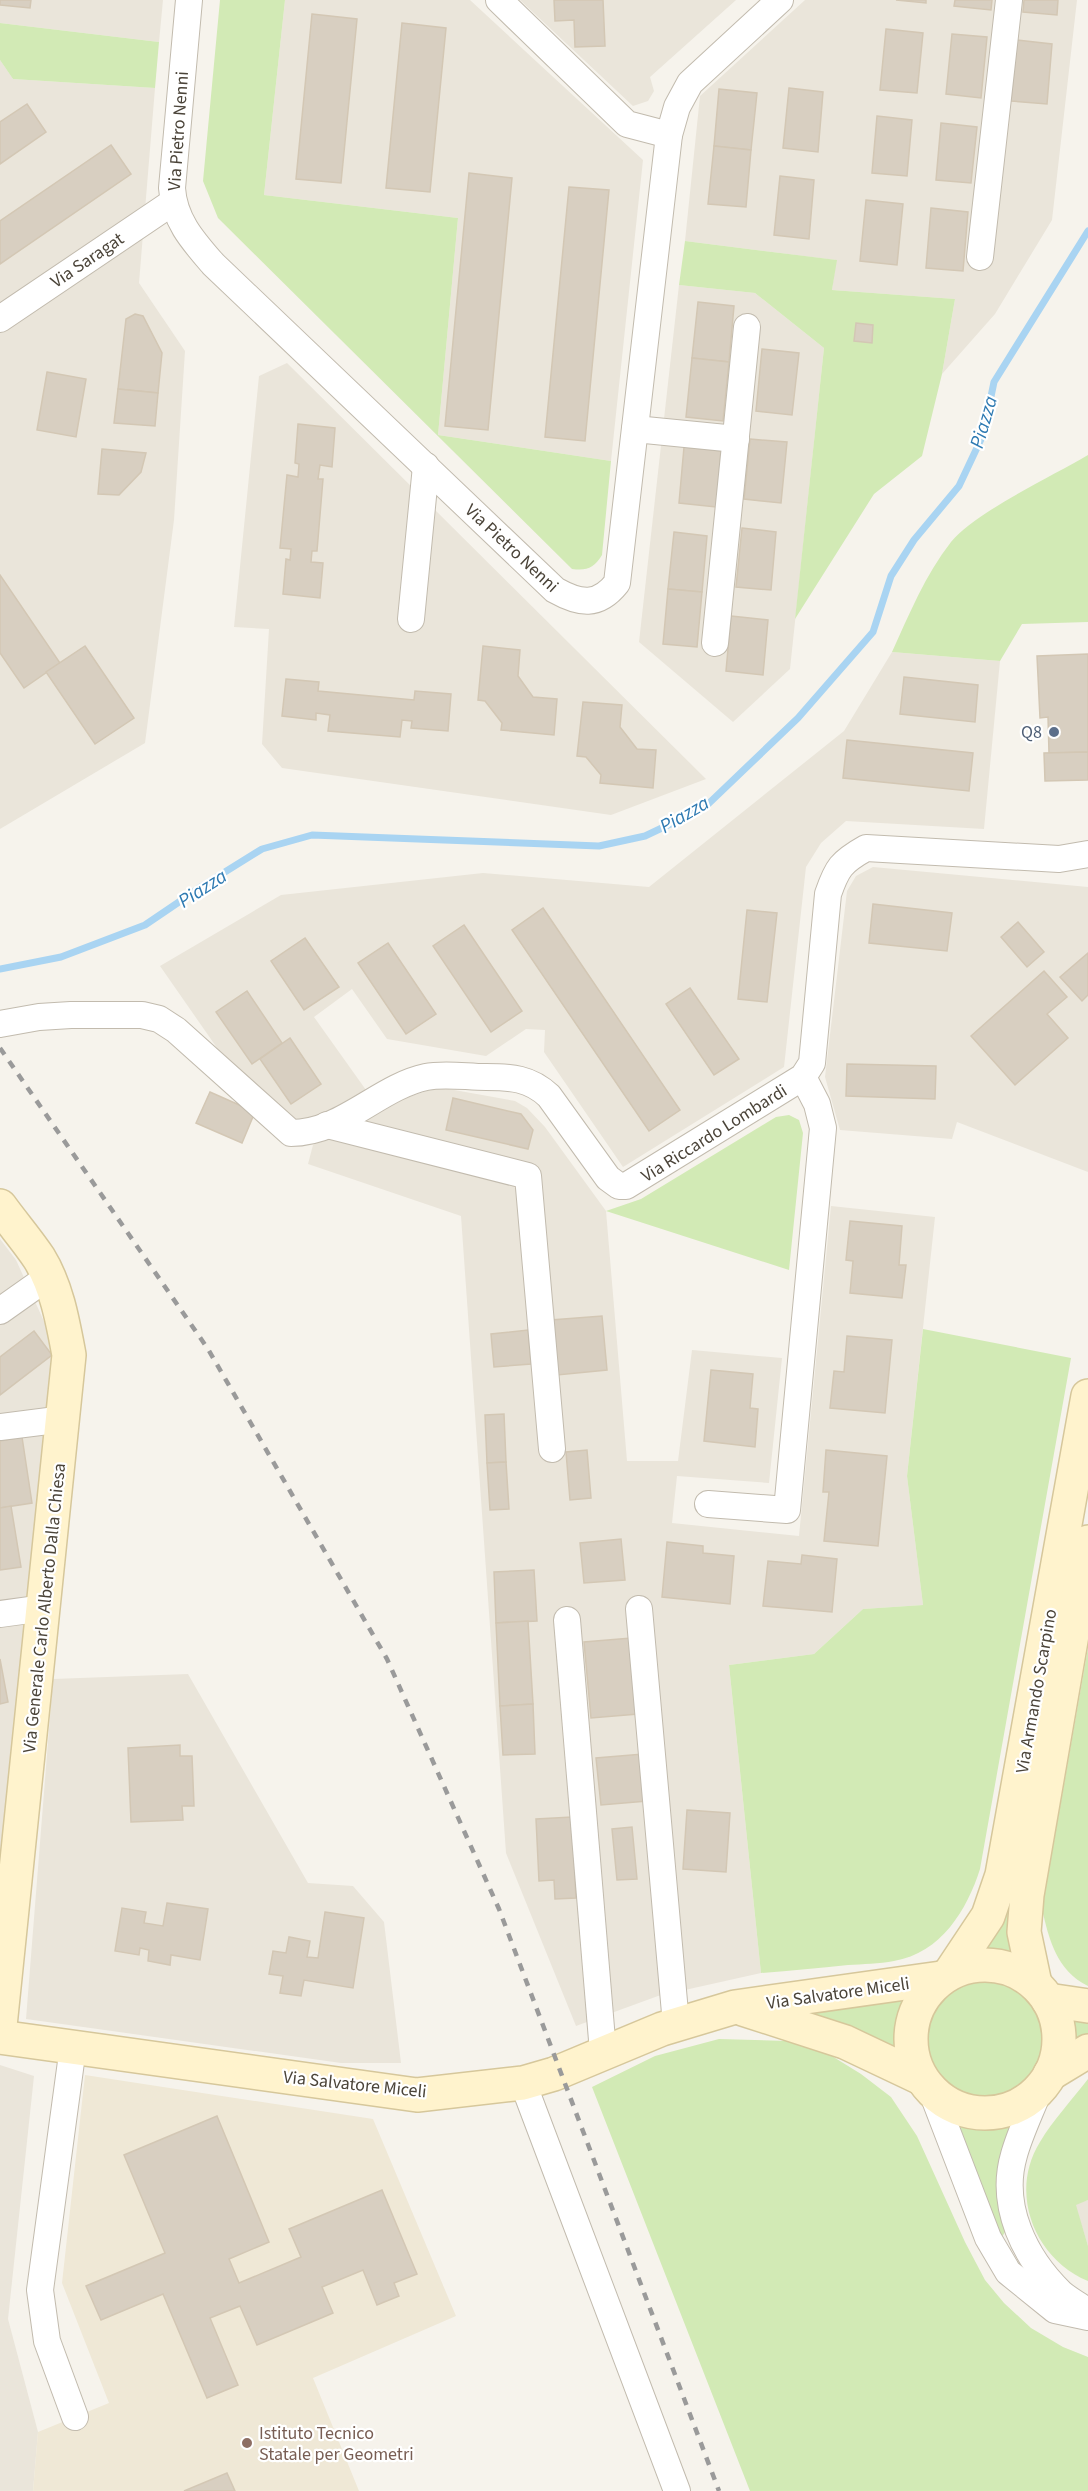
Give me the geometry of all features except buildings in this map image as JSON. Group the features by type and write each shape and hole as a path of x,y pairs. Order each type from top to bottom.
{"street":[{"name":"Via Pietro Nenni","path":"189,0 172,188 173,202 190,238 213,264 555,590 574,601 606,596 617,583 669,135 677,106 690,83 780,0"},
{"path":"499,0 627,124 669,135"},
{"path":"980,257 1009,0"},
{"name":"Via Saragat","path":"0,319 173,202"},
{"path":"715,643 747,327"},
{"path":"635,429 736,439"},
{"path":"411,619 426,466"},
{"name":"Via Riccardo Lombardi","path":"0,1024 39,1017 71,1015 142,1015 159,1019 176,1030 291,1133 302,1133 327,1125 352,1114 396,1089 426,1077 519,1078 540,1088 549,1096 608,1178 619,1186 626,1186 803,1077 812,1063 828,894 837,868 850,857 866,848 1059,859 1088,854"},
{"name":"Via Riccardo Lombardi","path":"1059,859 1088,868"},
{"path":"708,1504 787,1510 823,1128 817,1104 803,1077"},
{"path":"327,1125 528,1176 552,1449"},
{"name":"Via Generale Carlo Alberto Dalla Chiesa","path":"0,1206 39,1259 48,1277 54,1290 69,1355 0,2026"},
{"path":"0,1311 48,1277"},
{"name":"Via Armando Scarpino","path":"946,1976 988,1916 1002,1875 1088,1396"},
{"path":"0,1427 64,1419"},
{"name":"Via Armando Scarpino","path":"1042,1992 1024,1932 1027,1895 1088,1542"},
{"path":"0,1614 44,1608"},
{"path":"639,1609 676,2024"},
{"path":"567,1620 603,2052"},
{"path":"1088,2006 1042,1992 1016,1972 995,1965 972,1966 946,1976 926,1994 915,2014 910,2035 913,2058 927,2085 988,2238 1008,2272 1055,2310 1088,2317"},
{"name":"Via Salvatore Miceli","path":"0,2037 417,2095 523,2083 554,2074 676,2024 735,2007 946,1976"},
{"path":"1042,1992 1058,2029 1059,2044 1013,2156 1010,2193 1015,2225 1032,2258 1062,2293 1088,2312"},
{"name":"Via Salvatore Miceli","path":"735,2007 845,2042 927,2085"},
{"path":"72,2047 40,2290 47,2341 75,2417"},
{"path":"927,2085 951,2106 974,2113 998,2113 1020,2105 1045,2082 1088,2051"},
{"path":"523,2083 677,2491"}],"shaded area":[{"path":"0,0 163,0 159,42 0,23"},
{"path":"285,0 470,0 643,160 611,461 438,435 458,218 264,195"},
{"path":"520,0 736,0 650,77 654,91 648,101 633,106"},
{"path":"805,0 1077,0 1052,220 995,314 942,374 955,299 832,290 836,260 685,241 700,96"},
{"path":"0,60 13,79 155,88 139,283 185,351 174,520 145,743 0,829"},
{"path":"679,285 755,293 824,348 790,669 733,722 639,642"},
{"path":"287,363 706,779 611,815 282,768 262,744 269,629 234,627 259,376"},
{"path":"892,652 1000,661 984,829 846,821 821,843 806,867 784,1067 623,1167 544,1052 545,1030 526,1029 486,1056 387,1039 352,989 314,1017 366,1090 327,1115 294,1124 231,1068 160,966 281,895 483,873 649,887 844,731"},
{"path":"873,867 1088,887 1088,1172 957,1122 952,1139 840,1130 825,1077 847,891 856,876"},
{"path":"443,1088 515,1101 527,1108 545,1127 606,1211 627,1461 678,1461 692,1350 782,1358 769,1483 677,1476 672,1523 799,1536 831,1206 935,1217 907,1476 923,1605 863,1609 814,1654 729,1665 761,1973 658,1996 576,2026 506,1853 461,1216 308,1164 313,1145 406,1098"},
{"path":"0,1239 16,1260 58,1352 0,1883"},
{"path":"188,1674 308,1883 353,1886 384,1922 401,2063 341,2063 26,2019 53,1679"},
{"path":"0,2065 34,2076 8,2319 38,2432 33,2491 0,2491"},
{"path":"85,2075 373,2119 456,2316 313,2378 359,2491 33,2491 38,2432 109,2403 62,2283"},
{"path":"1088,2200 1088,2246 1075,2204"}],"green space":[{"path":"220,0 285,0 264,195 458,218 438,435 611,461 602,555 593,566 586,569 572,569 218,218 203,181"},
{"path":"0,23 159,42 155,88 13,79 0,60"},
{"path":"685,241 837,260 832,290 955,299 942,374 922,456 874,494 795,619 824,348 755,293 679,285"},
{"path":"1088,455 1088,622 1022,624 1000,661 892,652 925,582 951,542 978,518"},
{"path":"789,1115 799,1120 803,1133 789,1270 606,1211 641,1199 776,1117"},
{"path":"923,1329 1071,1358 980,1869 968,1900 950,1927 925,1949 911,1956 883,1963 761,1973 729,1665 814,1654 863,1609 923,1605 907,1476"},
{"path":"1088,1648 1088,1986 1069,1972 1056,1954 1042,1909"},
{"path":"1013,1883 1020,1965 1005,1959 974,1957"},
{"path":"985,1982 1007,1986 1025,1999 1038,2017 1042,2039 1038,2061 1025,2079 1007,2092 985,2096 963,2092 945,2079 932,2061 928,2039 932,2017 945,1999 963,1986"},
{"path":"913,1997 903,2025 904,2056 846,2025 800,2009"},
{"path":"1064,2014 1088,2019 1088,2041 1068,2055 1069,2042"},
{"path":"719,2039 788,2041 827,2053 861,2074 891,2097 917,2136 965,2242 985,2280 1004,2303 1031,2328 1063,2347 1088,2357 1088,2491 750,2491 592,2087 655,2056"},
{"path":"1088,2079 1088,2200 1076,2205 1088,2246 1088,2281 1069,2271 1041,2241 1032,2222 1027,2203 1027,2182 1031,2162 1040,2142"},
{"path":"1020,2113 1002,2172 1000,2200 1005,2232 1002,2237 998,2234 950,2114 968,2120 985,2121"}],"waterway":[{"name":"Piazza","path":"0,969 61,957 145,925 262,849 312,835 599,846 645,836 704,808 798,718 873,632 891,576 914,540 959,486 983,435 994,382 1088,231"}],"railway":[{"path":"0,1048 208,1349 387,1659 499,1909 719,2491"}],"place":[{"name":"Q8","path":"1054,732"},
{"name":"Istituto Tecnico Statale per Geometri","path":"247,2443"}]}
